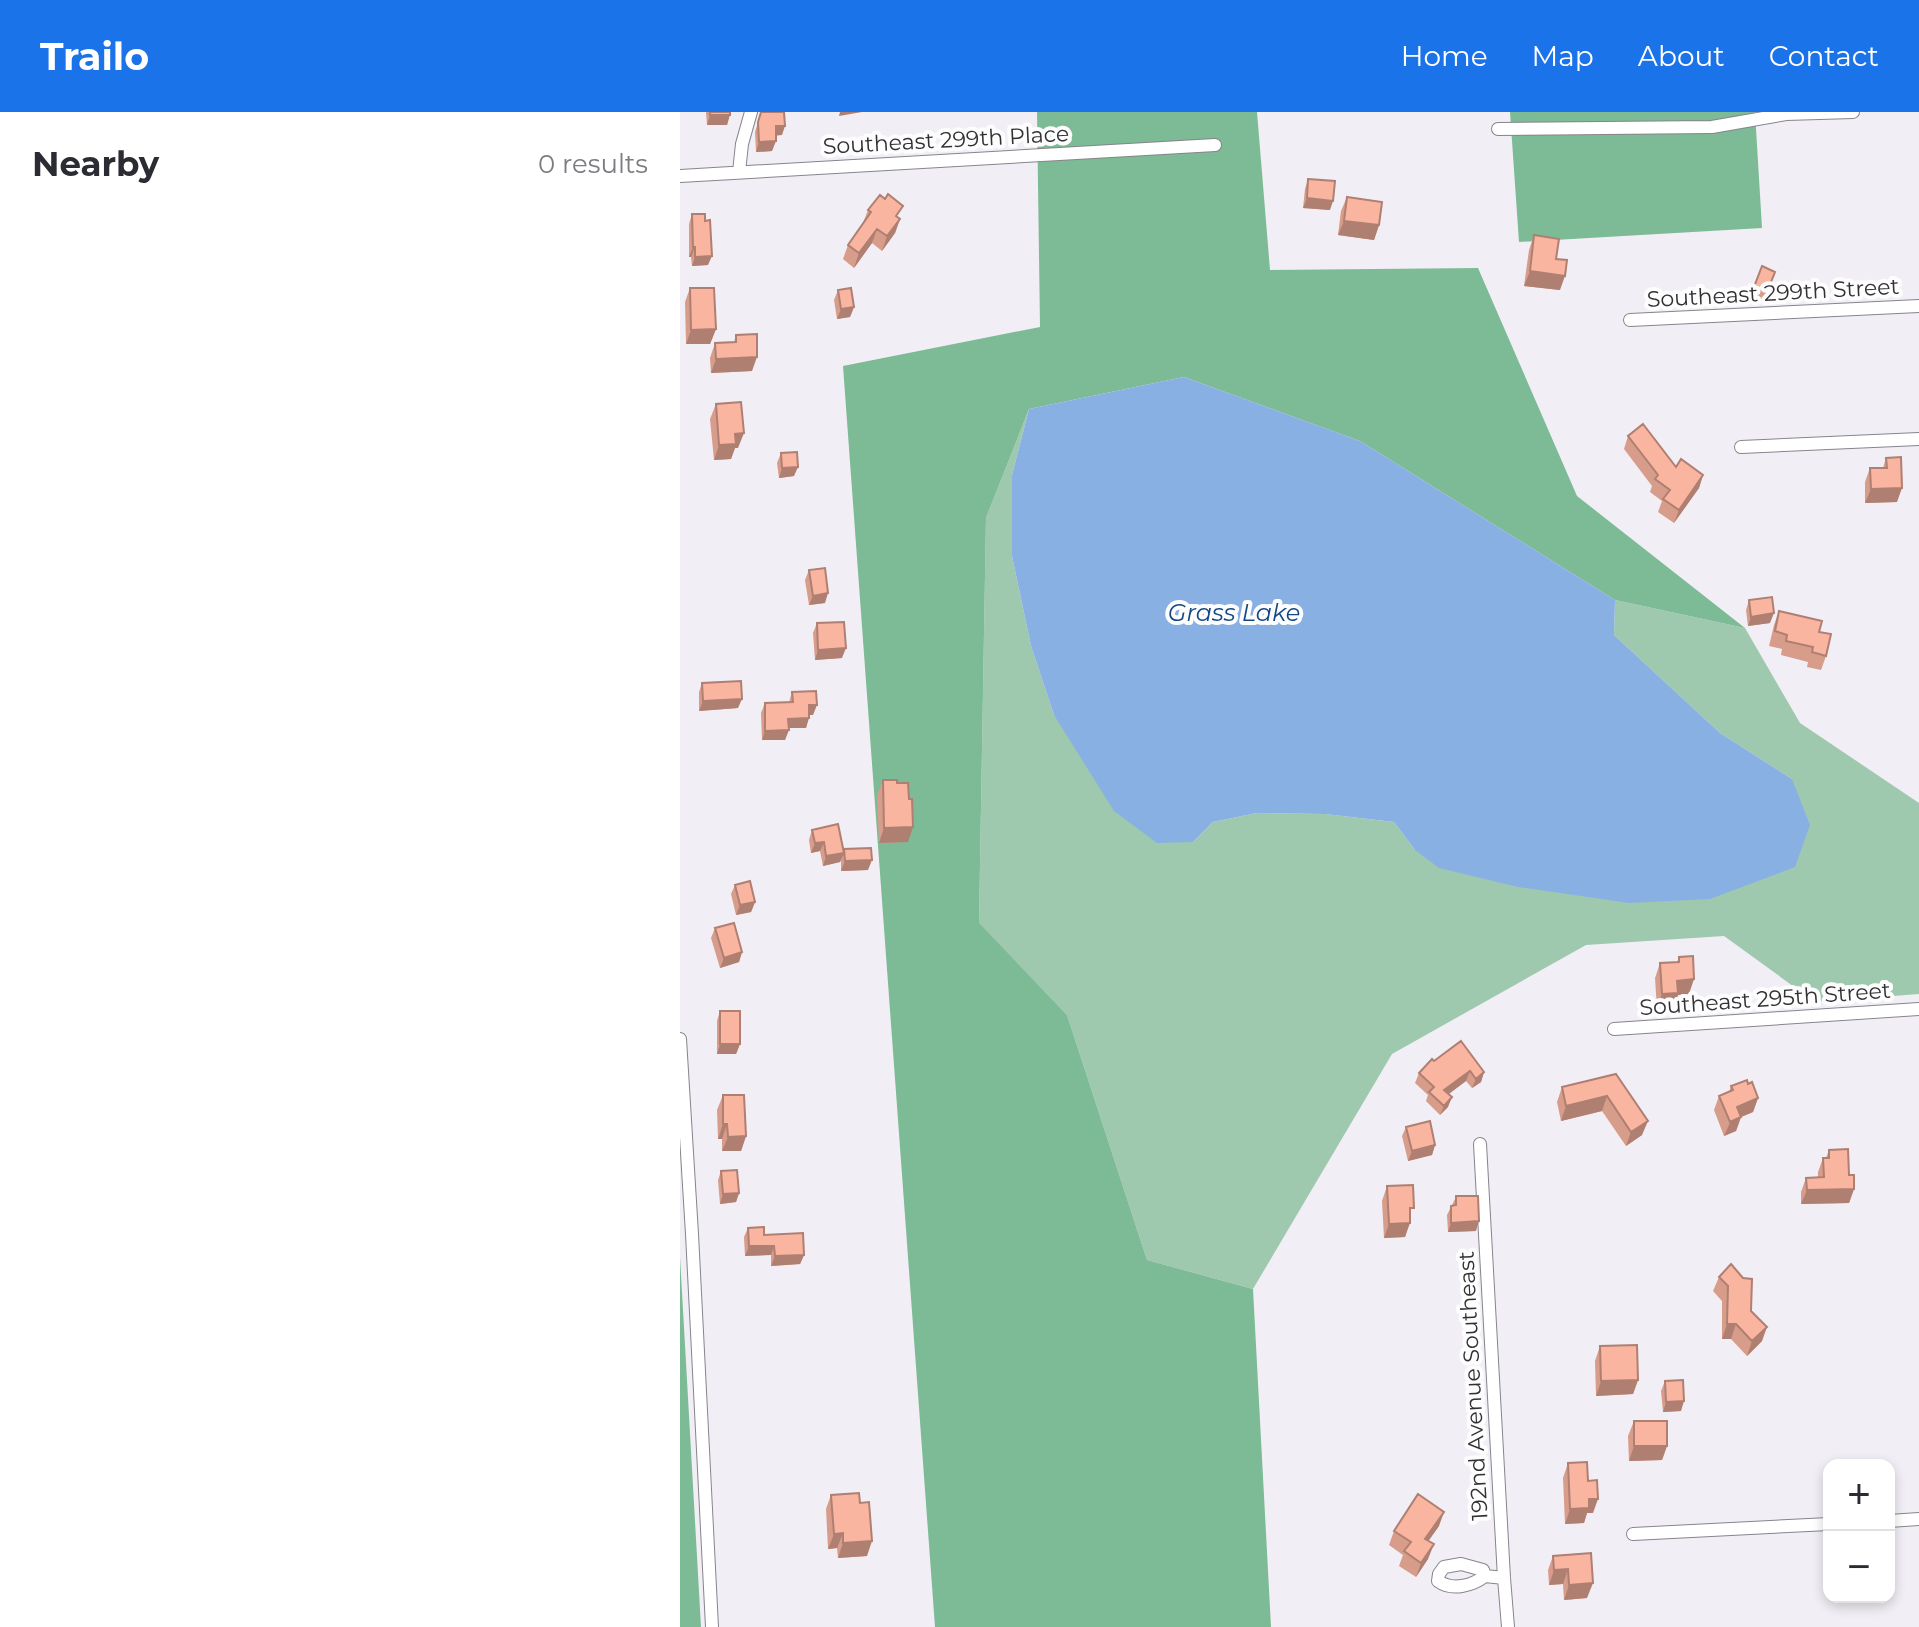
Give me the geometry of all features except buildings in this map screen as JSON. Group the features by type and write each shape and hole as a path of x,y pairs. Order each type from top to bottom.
{"street":[{"path":"739,172 742,144 751,112"},
{"path":"1498,129 1712,127 1786,114 1853,112"},
{"name":"Southeast 299th Place","path":"680,176 1215,145"},
{"name":"Southeast 299th Street","path":"1630,320 1919,306"},
{"path":"1741,447 1919,439"},
{"name":"Southeast 295th Street","path":"1614,1029 1919,1009"},
{"path":"680,1039 712,1627"},
{"name":"192nd Avenue Southeast","path":"1480,1144 1508,1627"},
{"path":"1895,1521 1919,1519"},
{"path":"1633,1534 1823,1524"},
{"path":"1485,1576 1504,1578"}],"green space":[{"path":"1037,112 1257,112 1270,270 1478,268 1577,496 1745,628 1615,600 1360,441 1184,377 1029,409 986,518 979,923 1067,1015 1147,1260 1253,1289 1271,1627 935,1627 843,366 1040,327"},
{"path":"1510,112 1755,112 1762,228 1519,242"},
{"path":"1029,409 1012,475 1012,556 1031,646 1054,715 1193,842 1213,822 1257,813 1325,814 1394,822 1415,850 1792,779 1720,733 1614,635 1615,600 1745,628 1800,723 1919,803 1919,994 1815,1002 1724,936 1586,945 1392,1054 1253,1289 1147,1260 1067,1015 979,924 986,518"},
{"path":"680,1257 701,1627 680,1627"}],"water":[{"name":"Grass Lake","path":"1184,377 1360,441 1615,600 1614,635 1720,733 1792,779 1810,825 1795,867 1710,899 1629,903 1518,887 1439,868 1415,850 1394,822 1325,814 1257,813 1213,822 1193,842 1157,843 1114,811 1054,715 1031,646 1012,556 1012,475 1029,409"}]}
